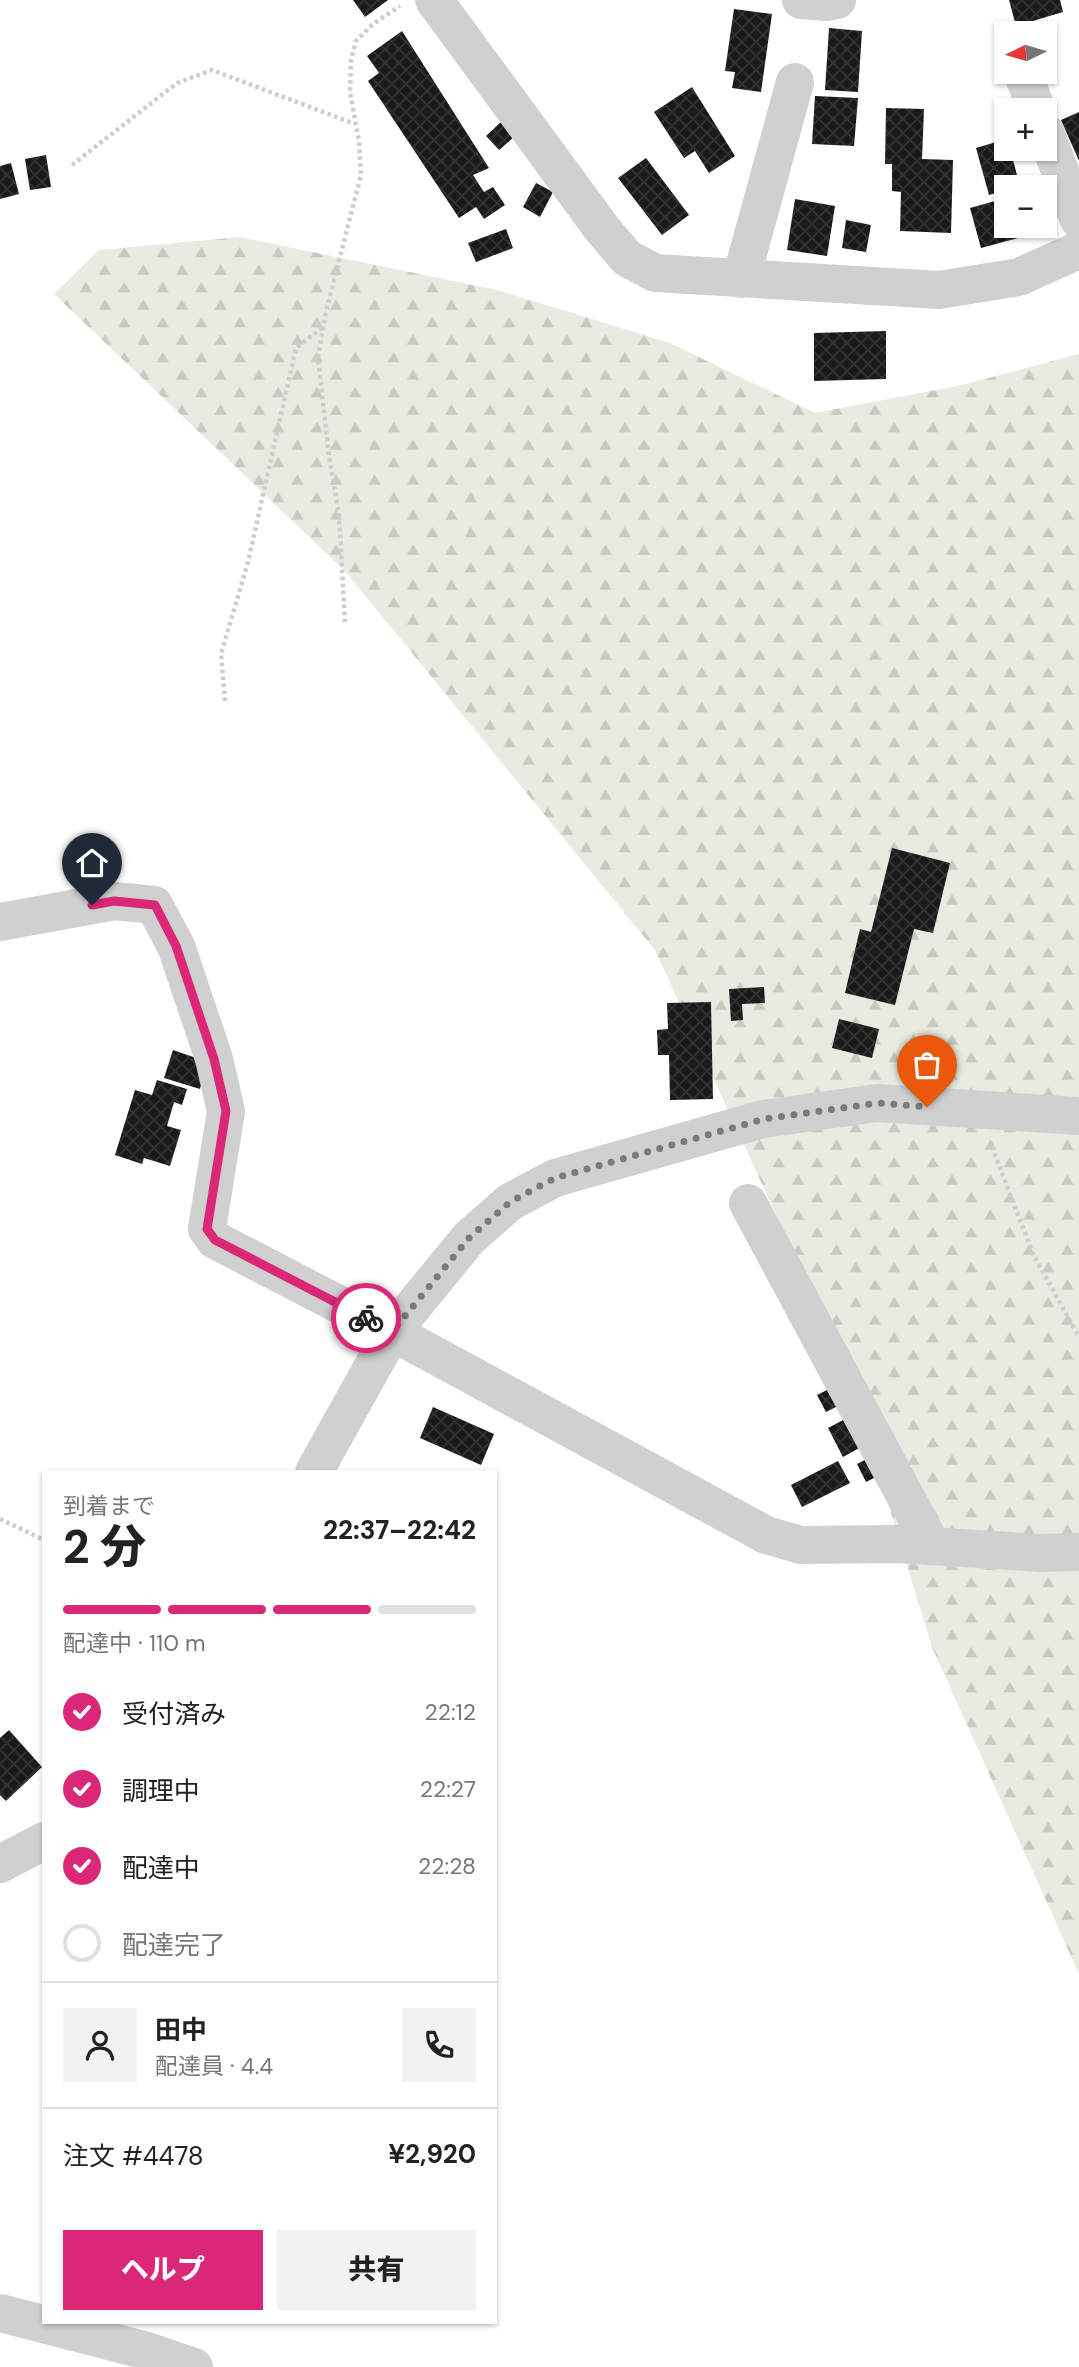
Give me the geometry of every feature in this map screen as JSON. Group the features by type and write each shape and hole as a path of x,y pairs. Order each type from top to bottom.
{"street":[{"path":"434,0 603,230 627,258 655,273 939,290 1019,277 1079,250"},
{"path":"801,0 837,0"},
{"path":"741,279 795,82"},
{"path":"1056,161 1079,220"},
{"path":"0,922 114,901 155,905 176,946 214,1059 226,1111 207,1229 215,1240 392,1332 766,1535 801,1545 897,1544 1041,1553 1079,1552"},
{"path":"315,1470 392,1332 469,1238 510,1202 555,1178 764,1119 877,1103 1079,1116"},
{"path":"748,1203 932,1546"},
{"path":"0,1864 42,1842"},
{"path":"0,2313 42,2324"},
{"path":"43,2324 147,2351 194,2367"}],"path":[{"path":"345,622 339,515 329,456 318,357 362,175 350,92 351,60 356,41 373,24 409,0"},
{"path":"72,165 177,83 212,70 356,124"},
{"path":"225,701 221,654 248,562 296,348 323,328"},
{"path":"978,1110 1033,1254 1079,1337"},
{"path":"0,1519 42,1539"}],"green space":[{"path":"240,237 497,290 670,343 815,413 962,385 1079,354 1079,1974 932,1647 847,1370 655,950 345,571 54,294 99,250"}],"building":[{"path":"353,0 388,0 365,17"},
{"path":"1009,0 1060,0 1063,12 1033,21 1015,21"},
{"path":"734,9 772,14 761,92 732,88 735,72 725,71"},
{"path":"829,28 862,31 858,92 825,90"},
{"path":"402,31 489,168 473,175 484,192 493,187 505,205 484,219 476,207 459,218 368,81 379,73 367,56"},
{"path":"692,87 735,156 709,173 695,151 684,158 654,112"},
{"path":"815,96 858,98 854,146 812,144"},
{"path":"886,108 924,109 922,159 953,160 951,233 900,231 901,192 892,191 892,164 885,164"},
{"path":"1079,112 1079,161 1061,120"},
{"path":"501,122 514,137 499,150 486,136"},
{"path":"994,143 994,161 1013,161 1017,175 994,175 994,194 989,195 976,148"},
{"path":"46,155 51,187 30,190 25,159"},
{"path":"646,158 689,215 662,235 618,178"},
{"path":"11,163 19,194 0,199 0,166"},
{"path":"536,183 553,192 540,217 523,207"},
{"path":"795,199 835,206 827,256 787,250"},
{"path":"994,201 994,238 1018,238 981,248 970,208"},
{"path":"846,220 871,225 866,252 842,248"},
{"path":"506,229 513,248 476,262 468,243"},
{"path":"886,331 886,379 814,381 814,333"},
{"path":"892,848 950,863 933,933 914,929 895,1005 845,993 860,929 871,932"},
{"path":"764,987 765,1003 742,1004 743,1020 731,1021 729,989"},
{"path":"711,1002 713,1099 670,1100 669,1055 658,1055 657,1030 668,1029 667,1003"},
{"path":"839,1019 879,1029 872,1058 832,1048"},
{"path":"173,1050 208,1062 200,1089 164,1078"},
{"path":"157,1080 187,1089 182,1105 174,1102 167,1126 181,1130 170,1166 144,1158 142,1164 115,1155 135,1090 152,1095"},
{"path":"833,1387 842,1404 826,1412 817,1395"},
{"path":"433,1407 494,1434 481,1465 420,1438"},
{"path":"847,1418 861,1447 843,1457 828,1428"},
{"path":"874,1455 884,1473 866,1482 857,1464"},
{"path":"838,1461 850,1483 802,1507 791,1485"},
{"path":"9,1730 42,1767 6,1801 0,1795 0,1738"}],"way so far":[{"path":"366,1318 392,1332 469,1238 510,1202 555,1178 764,1119 877,1103 927,1107"}],"route":[{"path":"92,905 114,901 155,905 176,946 214,1059 226,1111 207,1229 215,1240 366,1318"}]}
